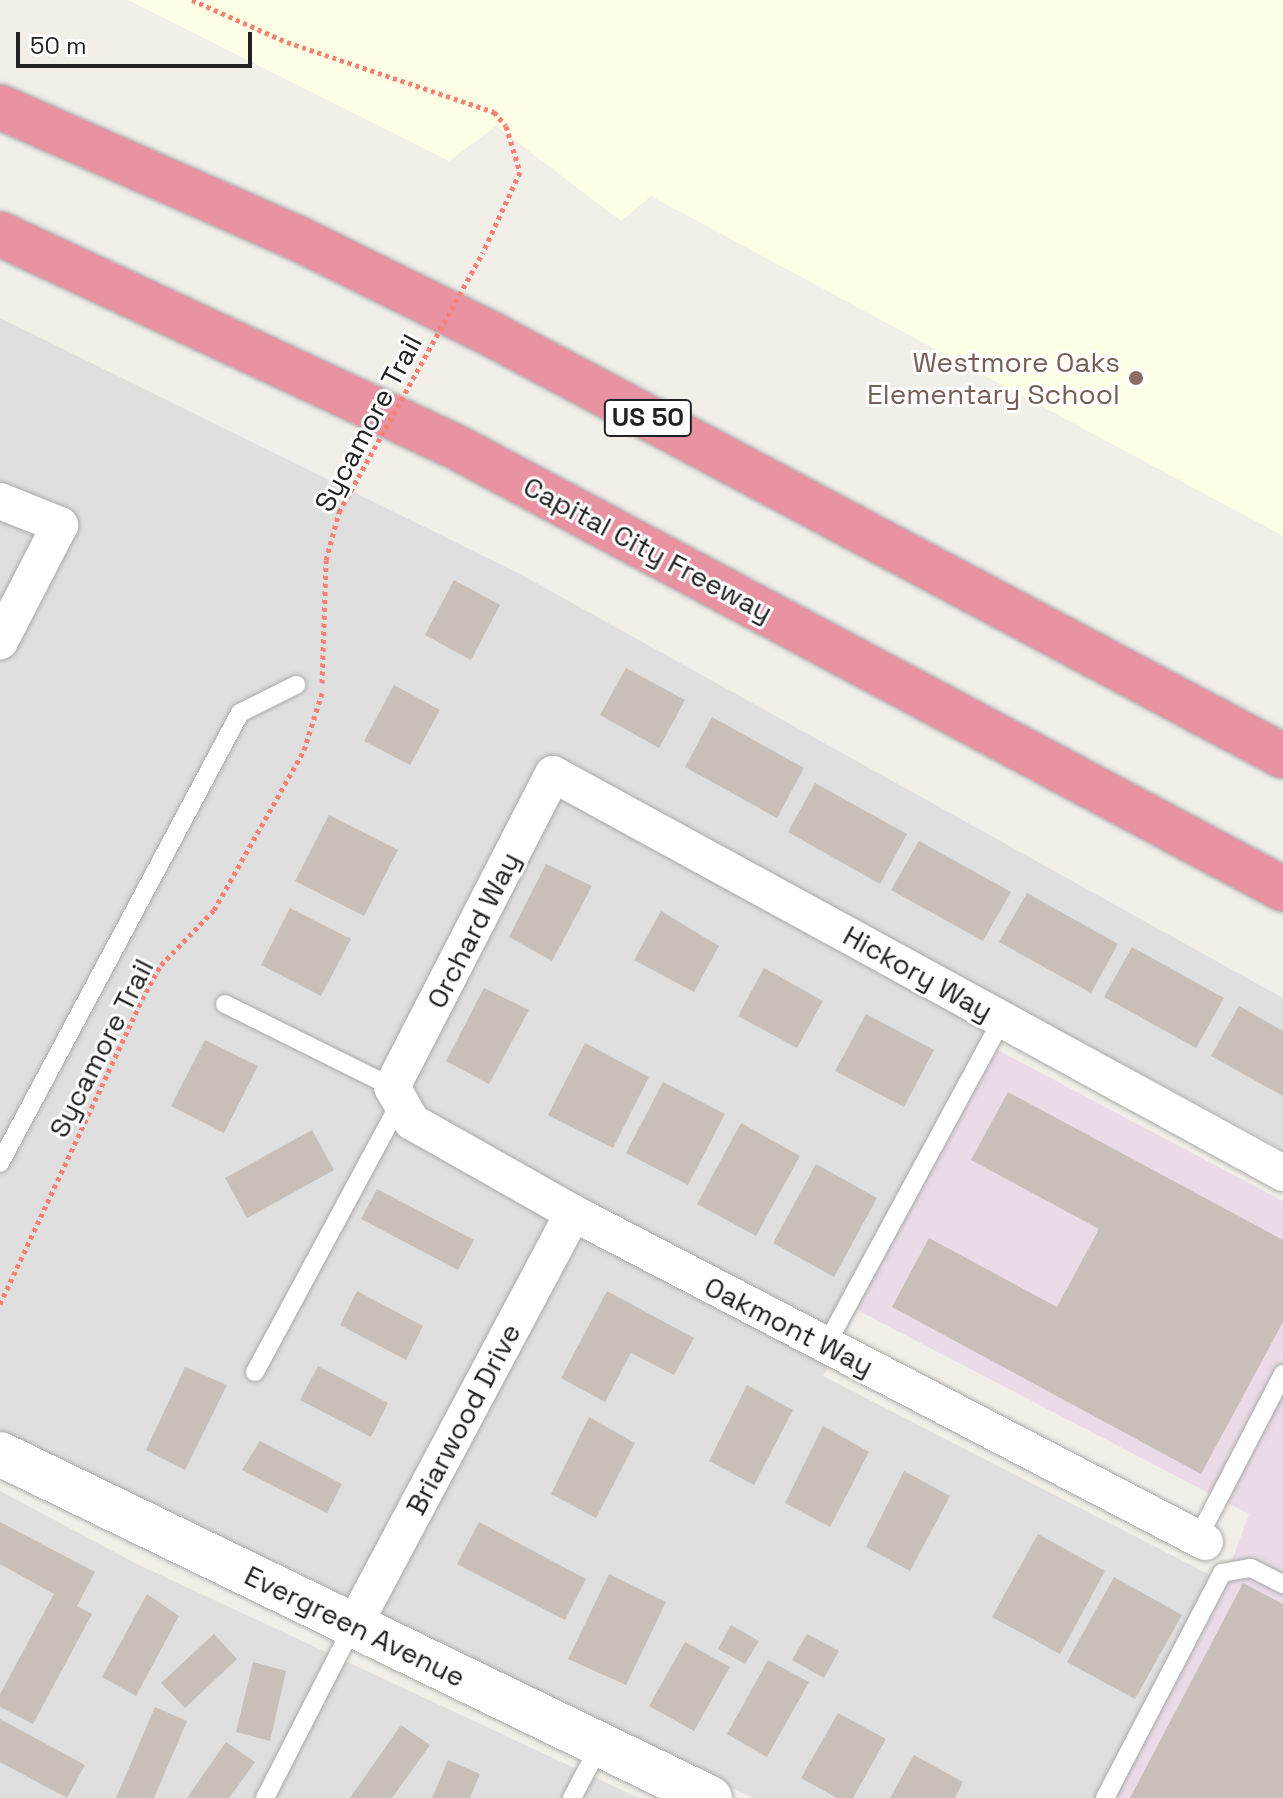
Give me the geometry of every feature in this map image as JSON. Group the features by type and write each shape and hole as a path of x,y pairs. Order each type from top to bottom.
{"highway":[{"name":"US 50","path":"0,107 297,238 479,328 1283,756"},
{"name":"Capital City Freeway","path":"0,234 456,447 1283,889"}],"street":[{"path":"0,501 60,525 0,641"},
{"name":"Hickory Way","path":"553,774 1283,1173"},
{"name":"Orchard Way","path":"396,1095 553,774"},
{"name":"Oakmont Way","path":"396,1095 412,1122 573,1213 1202,1540"},
{"name":"Briarwood Drive","path":"354,1625 573,1213"},
{"name":"Evergreen Avenue","path":"0,1454 710,1798"}],"lane":[{"path":"0,1163 240,713 296,685"},
{"path":"225,1004 396,1095 255,1372"},
{"path":"826,1345 1002,1019"},
{"path":"1202,1540 1283,1374"},
{"path":"1105,1798 1222,1573 1251,1568 1283,1584"},
{"path":"265,1798 354,1625"},
{"path":"572,1798 600,1745"}],"path":[{"name":"Sycamore Trail","path":"0,1304 142,999 161,965 214,910 304,750 322,695 326,560 339,512 483,252 520,172 506,126 494,112 287,42 192,0"}],"shaded area":[{"name":"Westmore Oaks Elementary School","path":"128,0 1283,0 1283,536 651,196 621,221 496,126 449,161"},
{"path":"0,318 520,574 1283,998 1283,1149 1016,1007 823,1376 1224,1582 1110,1798 753,1798 514,1684 318,1582 0,1436"},
{"path":"994,1048 1283,1201 1283,1798 1110,1798 1224,1582 1249,1514 857,1310"},
{"path":"0,1491 137,1564 639,1798 0,1798"}],"building":[{"path":"454,580 500,605 471,660 425,635"},
{"path":"626,668 685,700 659,748 600,715"},
{"path":"394,685 440,710 410,765 364,741"},
{"path":"712,717 804,768 777,818 685,767"},
{"path":"815,783 907,834 880,884 788,832"},
{"path":"329,815 398,850 364,916 295,881"},
{"path":"919,841 1011,892 983,941 891,890"},
{"path":"546,864 592,886 552,961 509,937"},
{"path":"1027,893 1118,944 1091,993 999,942"},
{"path":"290,908 351,939 321,996 261,965"},
{"path":"661,911 719,946 694,992 634,960"},
{"path":"1132,947 1224,998 1196,1048 1104,997"},
{"path":"764,968 823,1001 797,1048 738,1016"},
{"path":"484,988 529,1010 489,1084 446,1061"},
{"path":"1239,1006 1283,1031 1283,1096 1211,1056"},
{"path":"866,1014 934,1050 904,1107 835,1071"},
{"path":"205,1040 258,1066 224,1133 171,1106"},
{"path":"585,1043 649,1077 613,1148 548,1115"},
{"path":"663,1082 725,1114 688,1185 626,1153"},
{"path":"1008,1092 1283,1240 1283,1322 1201,1474 892,1307 929,1238 1057,1307 1099,1229 971,1160"},
{"path":"741,1123 800,1156 756,1236 697,1204"},
{"path":"312,1130 334,1170 247,1218 225,1178"},
{"path":"816,1164 877,1198 834,1277 773,1243"},
{"path":"377,1189 474,1240 458,1270 361,1219"},
{"path":"357,1291 423,1326 406,1360 340,1325"},
{"path":"607,1291 694,1338 674,1375 631,1353 605,1402 561,1378"},
{"path":"318,1366 388,1403 371,1437 300,1400"},
{"path":"185,1367 227,1385 185,1470 146,1450"},
{"path":"747,1385 793,1410 754,1485 709,1461"},
{"path":"589,1417 635,1443 596,1518 551,1494"},
{"path":"823,1426 869,1452 830,1527 785,1503"},
{"path":"260,1441 342,1484 327,1513 242,1470"},
{"path":"904,1471 950,1496 910,1571 866,1547"},
{"path":"0,1522 95,1572 77,1606 92,1614 33,1724 0,1707 0,1694 54,1594 0,1564"},
{"path":"479,1522 586,1579 565,1620 457,1564"},
{"path":"1038,1534 1105,1571 1060,1654 992,1617"},
{"path":"609,1574 666,1602 626,1685 568,1659"},
{"path":"1114,1577 1182,1615 1135,1699 1067,1662"},
{"path":"1243,1583 1283,1604 1283,1798 1130,1798"},
{"path":"147,1594 179,1616 136,1696 102,1677"},
{"path":"731,1625 759,1641 745,1664 718,1649"},
{"path":"214,1634 237,1659 185,1708 161,1683"},
{"path":"807,1634 839,1651 824,1678 792,1660"},
{"path":"685,1642 730,1667 694,1731 649,1706"},
{"path":"768,1660 809,1682 767,1757 727,1734"},
{"path":"253,1662 286,1671 270,1741 236,1732"},
{"path":"155,1707 187,1721 154,1798 116,1798"},
{"path":"838,1713 886,1739 853,1798 837,1798 801,1778"},
{"path":"0,1719 85,1765 67,1798 0,1762"},
{"path":"401,1725 430,1745 392,1798 350,1798"},
{"path":"226,1742 255,1762 229,1798 187,1798"},
{"path":"914,1755 963,1782 955,1798 890,1798"},
{"path":"448,1760 480,1774 470,1798 432,1798"}],"place":[{"name":"Westmore Oaks Elementary School","path":"1136,378"}]}
